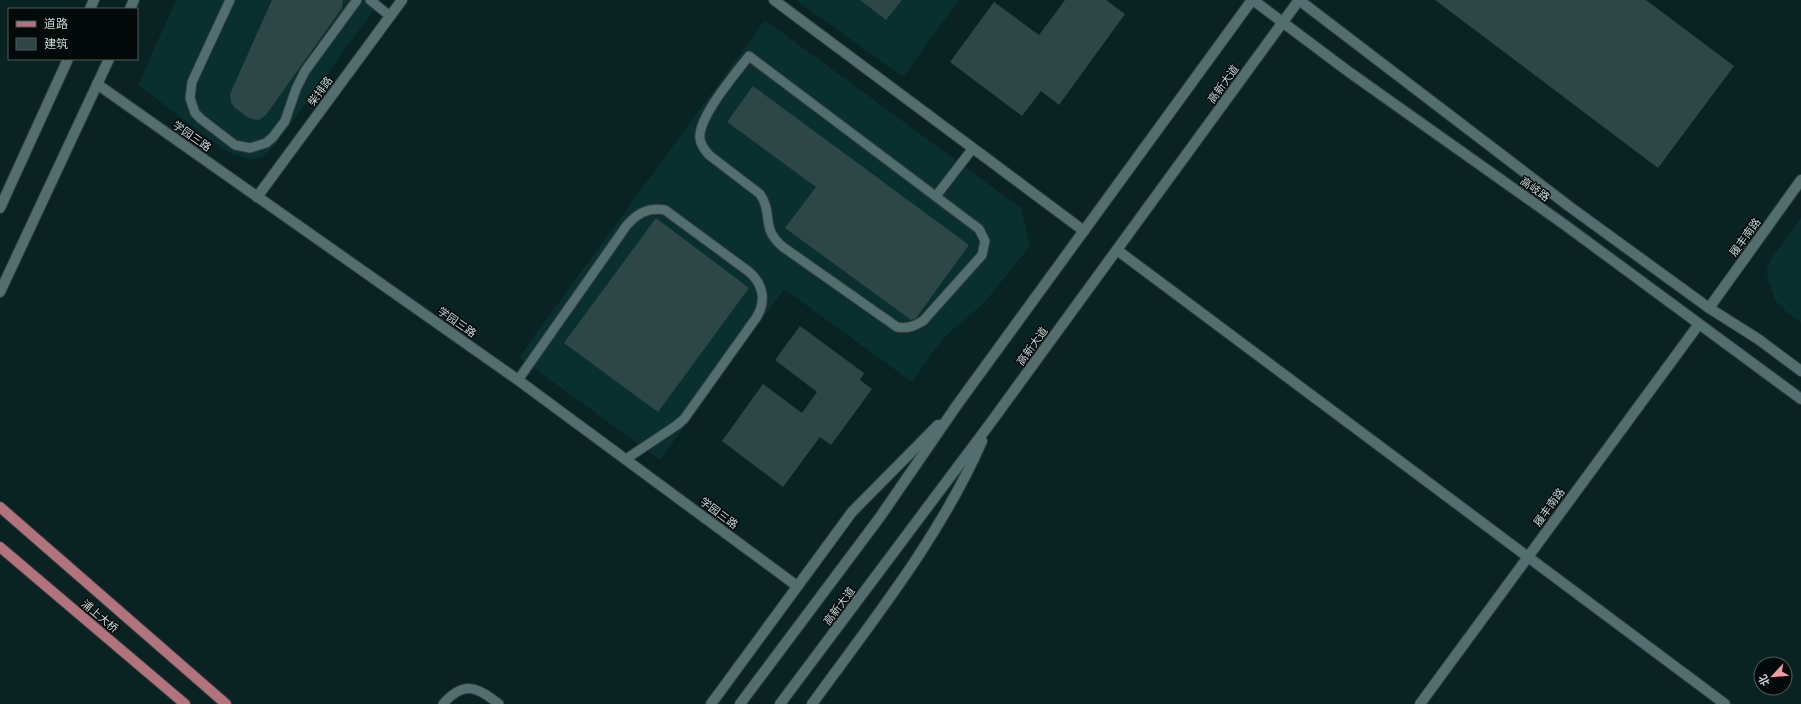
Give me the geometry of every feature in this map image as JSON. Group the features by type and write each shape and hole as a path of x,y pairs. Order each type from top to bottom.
{"main road":[{"name":"柴排路","path":"257,197 402,0"},
{"path":"774,0 1084,231"},
{"name":"高岐路","path":"1253,0 1349,72 1565,225 1801,400"},
{"name":"高新大道","path":"740,704 880,517 958,405 1253,0"},
{"name":"高岐路","path":"1299,0 1570,207 1709,308 1758,339 1801,371"},
{"name":"高新大道","path":"780,704 988,425 1299,0"},
{"path":"0,208 68,60"},
{"path":"0,292 98,84 108,60"},
{"name":"学园三路","path":"98,84 518,380 797,586"},
{"name":"履丰南路","path":"1709,308 1801,180"},
{"path":"1117,250 1725,704"},
{"name":"履丰南路","path":"1420,704 1699,324"},
{"path":"711,704 852,512 958,405"},
{"path":"812,704 919,556 969,470 988,425"},
{"path":"0,508 226,704"},
{"name":"浦上大桥","path":"0,546 185,704"}],"lane":[{"path":"230,0 192,82 190,98 195,113 200,119 235,145 250,148 266,143 273,137 285,121 296,89 305,71 357,0"},
{"path":"370,0 390,16"},
{"path":"748,56 936,196 979,229 985,241 982,255 923,321 914,327 906,329 898,327 776,241 770,234 764,201 760,194 709,155 703,148 700,138 703,120 748,56"},
{"path":"936,196 973,148"},
{"path":"518,380 627,225 642,212 650,209 665,210 748,270 759,282 761,288 762,304 756,318 684,419 626,460"},
{"path":"443,704 461,689 469,688 482,691 499,704"}],"shaded area":[{"path":"176,0 381,0 276,144 262,157 252,159 232,154 222,148 138,85"},
{"path":"796,0 959,0 903,77"},
{"path":"765,20 1021,208 1030,246 984,303 943,338 912,382 784,289 660,460 519,357"},
{"path":"1801,218 1801,323 1783,309 1775,300 1768,279 1767,269 1771,259"}],"building":[{"path":"272,0 343,0 342,8 266,115 259,120 247,117 234,107 231,102 230,94"},
{"path":"860,0 902,0 886,20"},
{"path":"1065,0 1106,0 1125,14 1059,105 1041,91 1022,116 950,62 994,2 1039,35"},
{"path":"1435,0 1646,0 1734,66 1658,168"},
{"path":"753,86 969,245 916,318 911,320 785,228 816,187 727,122"},
{"path":"656,218 749,288 658,412 564,343"},
{"path":"800,326 864,373 860,380 872,389 831,445 820,437 783,487 722,441 763,384 802,413 817,392 775,360"}]}
